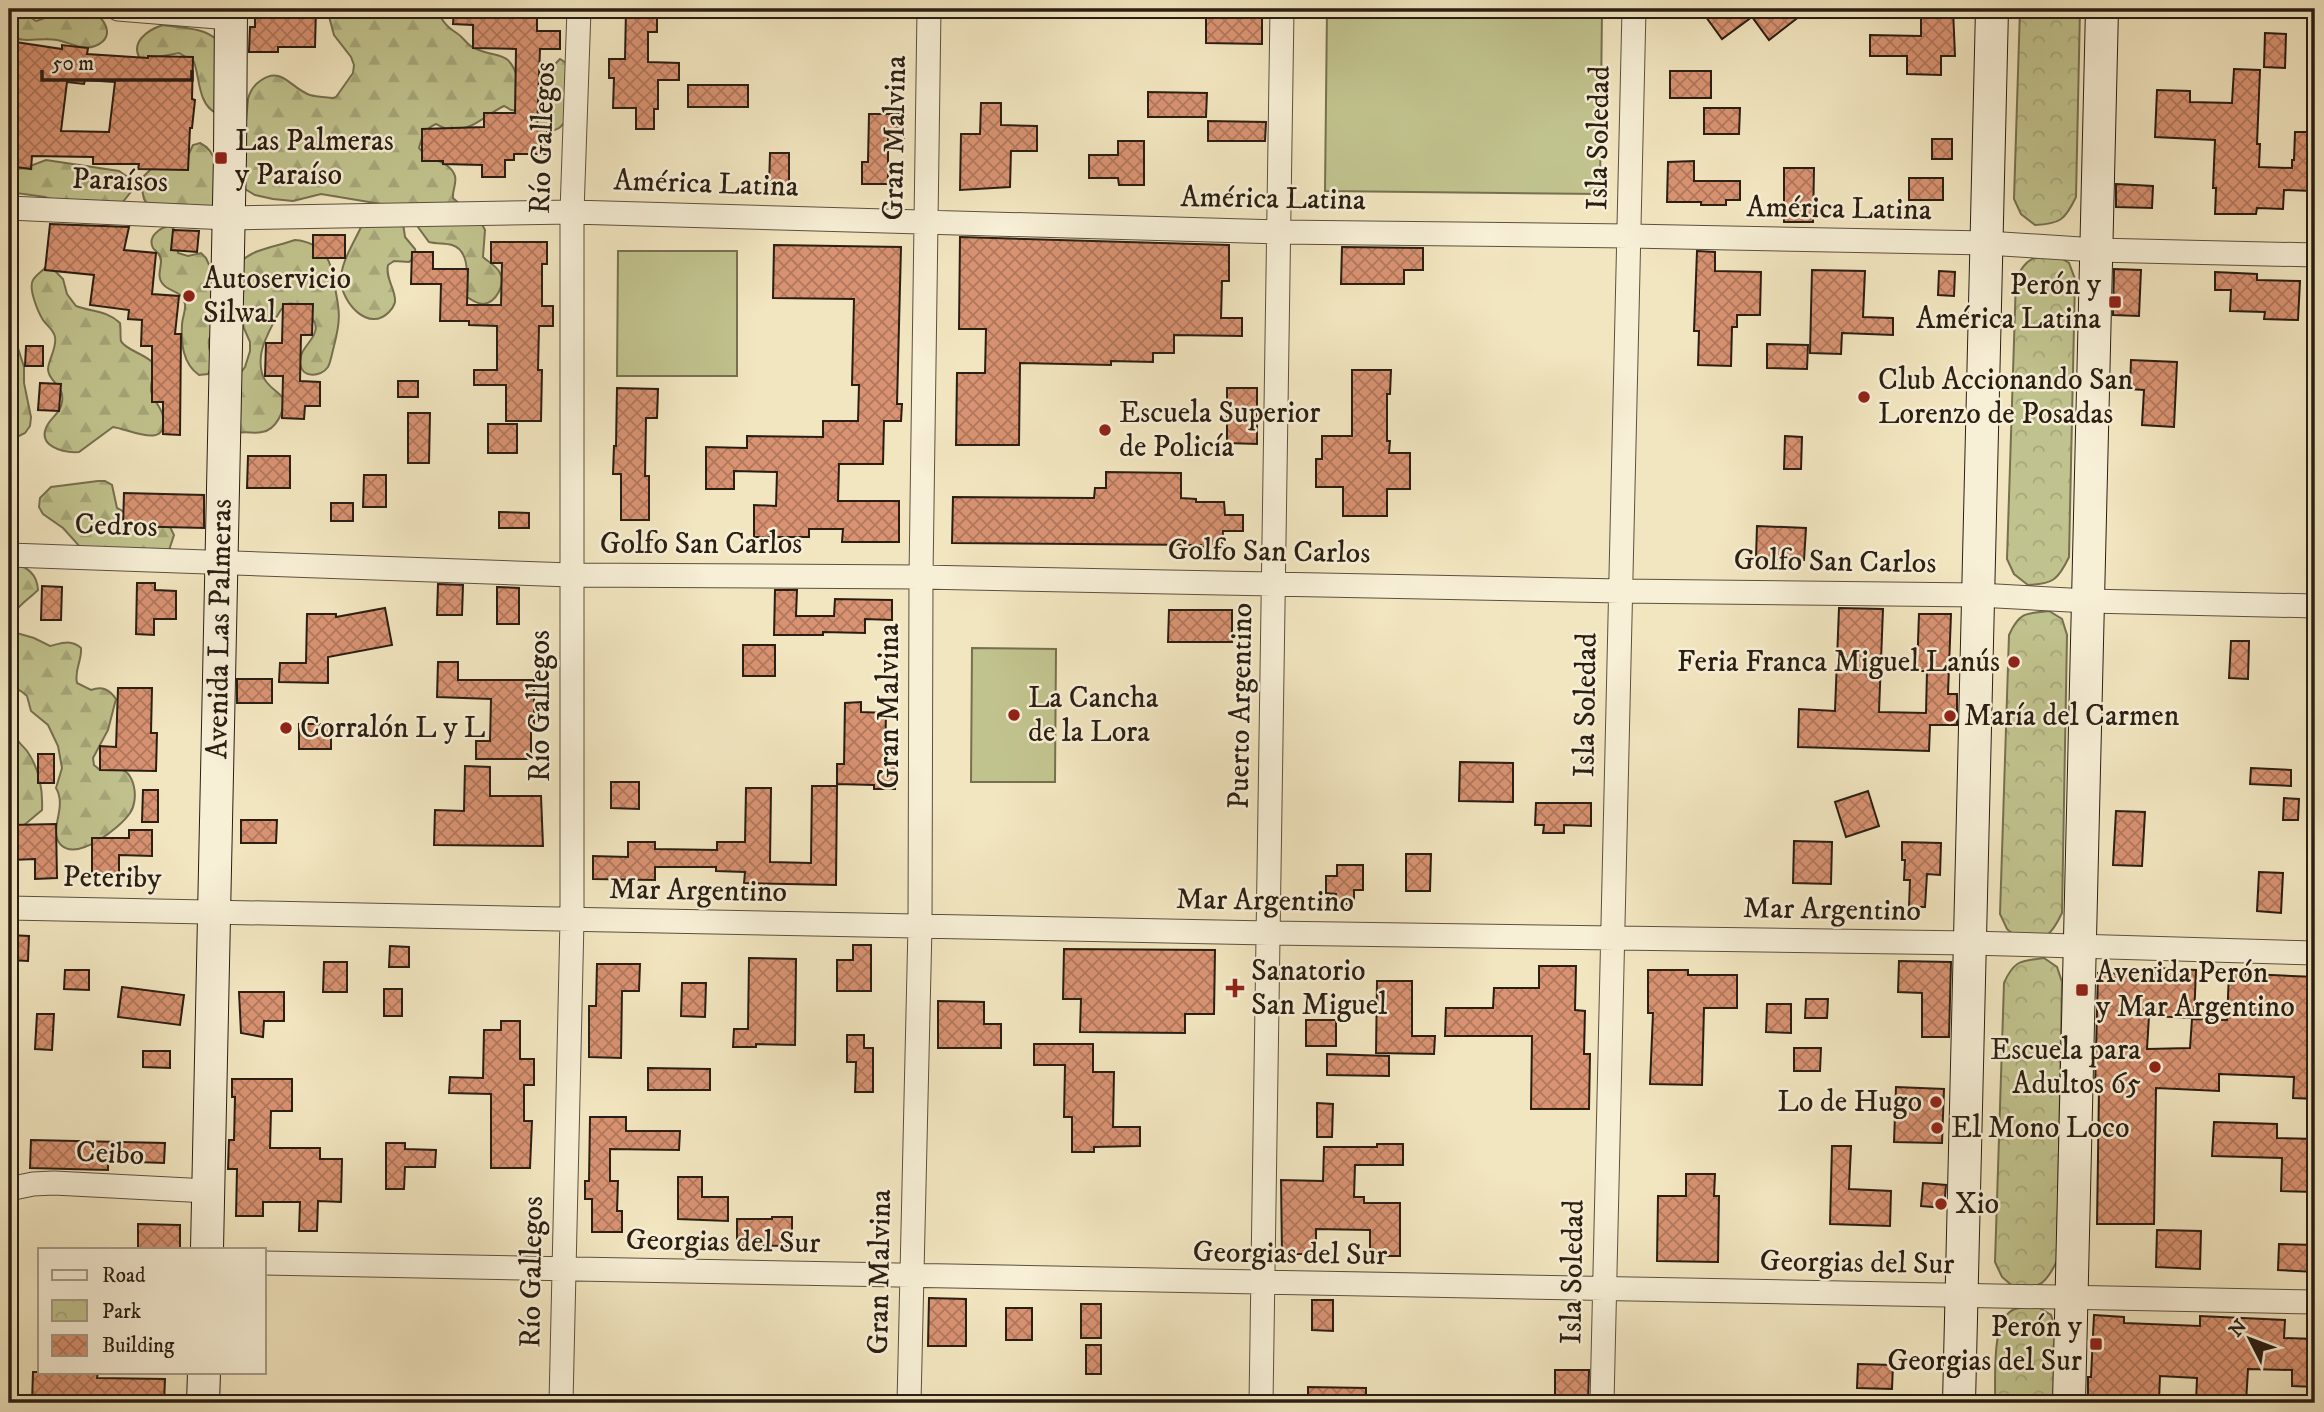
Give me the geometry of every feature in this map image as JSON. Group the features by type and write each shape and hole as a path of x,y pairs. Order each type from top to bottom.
{"main road":[{"path":"1959,1403 1992,9"},
{"path":"2069,1403 2102,9"},
{"name":"Avenida Las Palmeras","path":"206,1248 230,13"},
{"path":"203,1403 204,1374"}],"street":[{"path":"118,9 230,13"},
{"name":"Río Gallegos","path":"561,1403 572,920 572,212 579,9"},
{"name":"Gran Malvina","path":"909,1403 920,926 921,577 929,9"},
{"name":"Puerto Argentino","path":"1261,1403 1282,9"},
{"name":"Isla Soledad","path":"1602,1403 1634,9"},
{"name":"Paraísos","path":"9,208 228,218"},
{"name":"América Latina","path":"228,218 572,212 1277,232 1987,243 2096,250 2315,255"},
{"name":"Cedros","path":"9,555 221,561"},
{"name":"Golfo San Carlos","path":"221,561 571,575 921,577 1978,595 2088,601 2315,606"},
{"name":"Peteriby","path":"9,908 214,911"},
{"name":"Mar Argentino","path":"214,911 1269,933 1970,943 2315,953"},
{"name":"Ceibo","path":"9,1189 54,1183 208,1191"},
{"name":"Georgias del Sur","path":"266,1264 2315,1303"}],"green space":[{"path":"9,9 25,9 36,21 68,10 86,10 94,13 104,23 106,36 103,41 90,47 57,40 15,38 9,36"},
{"path":"327,9 438,9 445,23 472,47 507,59 519,81 538,79 560,59 571,66 571,112 559,128 545,130 530,113 504,106 473,125 460,129 450,130 436,124 426,131 421,140 419,148 423,152 452,170 455,176 453,198 482,224 485,230 483,257 497,268 502,277 499,292 488,303 479,303 467,297 467,268 458,248 429,242 415,223 381,204 321,194 293,201 273,199 255,195 240,186 248,99 255,85 274,75 286,79 310,95 333,98 353,73 351,57 334,35"},
{"path":"1327,9 1602,9 1600,194 1325,191"},
{"path":"2020,9 2080,9 2076,197 2061,219 2035,225 2021,214 2014,199"},
{"path":"163,25 199,30 217,40 216,113 206,104 194,62 179,53 141,60 137,48 141,38"},
{"path":"200,143 207,148 216,162 218,206 151,212 144,199 140,180 151,169 187,158 193,145"},
{"path":"46,160 119,171 132,180 134,188 118,208 61,203 45,197 9,192 9,170 25,168"},
{"path":"403,223 405,237 415,249 416,256 409,262 394,261 388,265 388,275 395,297 394,305 381,318 365,317 351,306 343,290 341,274 345,260 362,225"},
{"path":"170,226 176,231 178,253 188,256 201,253 206,258 226,302 209,340 212,364 208,374 199,375 186,359 182,339 184,299 165,286 160,278 161,259 153,248 152,240 159,230"},
{"path":"295,240 317,248 327,258 331,267 339,315 330,362 321,373 312,375 304,372 300,363 301,356 313,337 315,325 299,306 291,303 284,306 269,332 261,359 265,380 284,399 281,415 267,431 238,433 227,390 245,367 250,351 250,342 239,317 239,263 258,251"},
{"path":"618,251 737,251 737,376 617,376"},
{"path":"2056,255 2069,263 2075,279 2069,557 2054,579 2028,585 2014,574 2007,559 2016,279 2027,262 2041,256"},
{"path":"45,268 53,269 63,279 67,294 76,306 104,313 120,323 123,344 154,364 151,391 163,416 160,433 146,435 113,427 79,452 59,449 48,443 45,432 60,409 62,396 48,369 55,345 54,335 41,316 32,288 33,280"},
{"path":"9,338 17,345 24,367 24,383 31,417 30,426 25,433 11,440 9,440"},
{"path":"98,481 112,485 117,508 130,515 167,521 174,535 169,550 91,559 63,528 43,514 39,507 40,498 51,487"},
{"path":"9,563 29,571 38,590 14,613 11,625 13,632 50,646 74,643 81,648 77,683 91,690 105,689 116,699 108,730 93,758 94,765 100,770 116,768 128,774 134,786 133,807 125,819 108,834 78,849 68,849 57,839 60,803 56,788 62,768 58,746 48,725 31,711 27,696 9,686"},
{"path":"2049,611 2062,619 2067,635 2062,913 2047,935 2021,941 2007,929 2000,914 2009,635 2020,618 2034,612"},
{"name":"La Cancha de la Lora","path":"972,648 1056,649 1055,782 971,782"},
{"path":"9,722 17,740 35,764 41,787 42,810 23,826 9,844"},
{"path":"2044,958 2057,967 2062,982 2057,1261 2042,1283 2016,1289 2002,1277 1995,1262 2004,983 2011,970 2019,963"},
{"path":"2038,1307 2051,1315 2056,1331 2055,1403 1995,1403 1996,1351 2001,1324 2015,1309"}],"building":[{"path":"255,9 316,9 315,47 278,47 278,52 249,52 250,27 255,27"},
{"path":"454,9 537,9 537,31 560,31 560,49 540,49 537,129 547,129 547,154 514,154 514,160 505,160 505,177 482,177 482,165 422,161 422,129 484,127 484,113 515,113 516,49 473,48 473,25 453,24"},
{"path":"626,9 657,9 657,32 648,32 648,62 679,63 679,80 658,80 658,109 654,109 654,129 636,129 636,108 613,108 614,78 609,78 609,59 625,59"},
{"path":"1206,9 1262,9 1262,44 1206,43"},
{"path":"1717,9 1809,9 1769,40 1752,17 1722,39 1706,17"},
{"path":"1921,9 1953,9 1955,56 1941,56 1941,75 1907,74 1907,56 1870,56 1870,35 1921,36"},
{"path":"2265,33 2286,34 2285,68 2264,67"},
{"path":"9,41 62,49 62,45 88,48 87,54 148,58 193,57 192,99 195,100 190,128 188,170 138,169 139,164 93,164 93,157 32,156 31,169 9,166","holes":["67,82 115,82 109,132 61,131"]},
{"path":"2234,69 2260,70 2257,144 2260,144 2259,167 2292,168 2295,132 2313,132 2312,191 2284,190 2283,209 2257,208 2256,214 2215,214 2215,140 2155,137 2157,90 2190,91 2190,102 2232,103"},
{"path":"1670,71 1711,71 1711,98 1670,98"},
{"path":"688,85 748,85 748,107 688,107"},
{"path":"1148,92 1207,93 1206,117 1148,117"},
{"path":"981,103 1001,103 1001,125 1037,126 1037,151 1011,151 1010,187 960,190 961,134 980,134"},
{"path":"1704,108 1740,108 1739,134 1704,134"},
{"path":"869,114 904,114 904,138 888,138 888,184 862,184 862,162 868,162"},
{"path":"1208,121 1266,122 1265,141 1208,141"},
{"path":"1932,139 1952,139 1952,159 1932,159"},
{"path":"1118,141 1144,141 1144,185 1119,185 1118,178 1089,178 1089,155 1118,155"},
{"path":"770,153 789,153 789,186 769,186"},
{"path":"1694,161 1694,181 1740,181 1740,200 1726,200 1726,205 1667,202 1668,162"},
{"path":"1784,168 1814,168 1813,222 1784,222"},
{"path":"1909,178 1943,178 1943,200 1909,200"},
{"path":"2116,184 2153,186 2152,208 2116,207"},
{"path":"50,224 129,227 124,250 156,253 152,294 179,296 175,334 181,334 180,435 163,434 163,402 152,402 152,346 141,346 142,320 128,319 129,310 90,305 94,275 45,270"},
{"path":"173,230 199,231 197,252 171,250"},
{"path":"313,235 345,235 345,258 313,258"},
{"path":"960,237 1229,245 1229,281 1222,281 1221,318 1242,318 1242,336 1174,335 1174,353 1153,353 1153,362 1111,361 1111,365 1020,363 1019,445 956,445 957,373 985,373 986,329 959,329"},
{"path":"491,242 547,242 547,264 542,264 542,306 553,306 553,326 539,326 541,421 506,421 506,385 474,385 474,370 497,370 497,326 469,325 469,321 440,321 441,284 411,284 412,252 433,252 433,269 468,269 467,305 501,305 502,263 491,263"},
{"path":"774,245 901,247 897,404 902,404 901,421 884,421 883,464 839,464 838,501 899,501 899,542 842,542 843,529 809,529 809,537 754,537 754,505 776,506 777,472 734,471 734,489 706,489 706,447 747,448 747,436 823,437 823,421 858,421 859,385 852,385 854,299 773,298"},
{"path":"1342,247 1423,248 1423,270 1404,270 1404,284 1341,284"},
{"path":"1697,251 1715,252 1715,271 1761,272 1760,315 1737,315 1737,327 1732,327 1731,366 1698,365 1699,331 1694,331"},
{"path":"2114,269 2141,270 2139,316 2113,315"},
{"path":"1812,270 1865,271 1863,317 1893,318 1893,335 1842,333 1841,354 1810,353"},
{"path":"1939,271 1955,272 1954,296 1938,295"},
{"path":"2215,272 2257,274 2257,280 2300,281 2298,320 2264,319 2265,312 2230,311 2231,290 2215,290"},
{"path":"283,304 313,304 312,335 301,335 300,381 320,382 320,406 305,406 304,419 282,418 283,376 265,376 266,343 282,343"},
{"path":"1767,344 1808,345 1807,369 1767,368"},
{"path":"26,346 43,346 43,366 25,366"},
{"path":"2131,360 2177,362 2174,427 2142,425 2144,390 2130,389"},
{"path":"1352,370 1391,370 1390,394 1387,394 1387,441 1390,441 1389,453 1410,453 1410,489 1387,489 1387,516 1343,516 1343,487 1316,487 1316,459 1322,459 1322,436 1352,436"},
{"path":"398,381 418,381 418,397 398,397"},
{"path":"40,383 61,384 59,411 38,410"},
{"path":"617,388 658,389 657,418 646,418 645,476 649,476 649,520 621,520 621,474 613,474"},
{"path":"1227,388 1257,388 1257,444 1227,443"},
{"path":"408,413 430,413 429,463 408,463"},
{"path":"488,424 517,424 517,453 488,453"},
{"path":"1785,436 1802,437 1801,469 1784,469"},
{"path":"248,456 290,456 290,488 247,488"},
{"path":"1106,472 1181,473 1181,498 1196,499 1196,502 1224,502 1225,515 1243,515 1243,531 1223,531 1222,547 952,543 953,497 1094,498 1095,488 1106,488"},
{"path":"364,475 386,475 386,507 363,507"},
{"path":"124,493 204,495 204,528 123,526"},
{"path":"331,503 353,503 353,521 331,521"},
{"path":"499,512 529,513 529,528 499,528"},
{"path":"1757,526 1806,528 1804,560 1756,558"},
{"path":"137,583 155,583 155,590 176,591 176,619 154,619 154,635 136,634"},
{"path":"438,584 463,585 462,615 437,615"},
{"path":"42,586 62,587 61,620 41,620"},
{"path":"497,587 519,588 519,624 497,624"},
{"path":"775,590 797,590 796,616 834,616 835,599 892,600 892,620 865,619 865,633 774,635"},
{"path":"385,608 392,645 328,657 328,683 279,682 280,663 306,663 307,614 336,614 336,617"},
{"path":"1839,608 1883,609 1879,712 1926,713 1927,671 1917,671 1919,614 1951,614 1948,694 1957,694 1957,725 1930,725 1929,751 1798,747 1799,709 1835,711"},
{"path":"1169,610 1232,610 1232,642 1168,642"},
{"path":"2231,641 2249,641 2248,679 2229,678"},
{"path":"743,645 775,645 775,676 743,676"},
{"path":"438,662 458,662 458,680 534,680 531,759 476,759 476,741 490,741 491,699 437,697"},
{"path":"237,679 272,679 272,703 237,703"},
{"path":"118,688 152,688 151,733 157,733 156,771 100,770 100,746 116,747"},
{"path":"861,702 861,712 886,713 885,760 896,761 895,789 874,789 874,785 837,784 837,764 844,764 845,703"},
{"path":"299,724 331,724 331,749 299,749"},
{"path":"38,754 54,754 54,783 38,783"},
{"path":"1460,762 1513,763 1513,802 1459,801"},
{"path":"465,766 490,767 490,796 541,796 543,846 434,845 435,810 464,811"},
{"path":"2251,768 2291,770 2291,786 2250,784"},
{"path":"611,782 639,782 639,809 611,808"},
{"path":"812,786 837,786 836,885 744,883 745,872 716,871 716,867 655,867 655,880 593,879 593,856 628,857 628,842 655,842 655,849 717,850 717,842 745,842 746,788 771,788 770,862 811,863"},
{"path":"143,790 158,790 158,822 142,822"},
{"path":"1868,791 1879,826 1846,837 1835,802"},
{"path":"2284,798 2299,799 2298,820 2283,820"},
{"path":"1536,803 1591,803 1591,826 1564,825 1564,833 1543,833 1544,825 1535,825"},
{"path":"2116,811 2145,812 2142,866 2113,865"},
{"path":"241,820 277,820 276,843 241,843"},
{"path":"56,824 57,878 35,879 35,859 12,860 11,825"},
{"path":"129,830 152,830 152,856 119,855 119,876 92,875 92,838 129,838"},
{"path":"1794,841 1832,842 1831,884 1793,883"},
{"path":"1902,842 1941,843 1940,875 1927,874 1925,907 1909,907 1910,880 1904,880"},
{"path":"1406,854 1431,854 1430,891 1406,891"},
{"path":"1337,865 1363,865 1363,890 1354,890 1354,904 1337,904 1336,894 1326,893 1326,876 1337,876"},
{"path":"2259,872 2283,873 2281,913 2257,911"},
{"path":"9,935 29,936 28,961 9,960"},
{"path":"853,945 871,945 871,991 837,991 837,960 853,960"},
{"path":"390,946 409,947 409,967 389,967"},
{"path":"1064,949 1215,950 1214,1014 1185,1014 1185,1033 1080,1032 1081,999 1063,999"},
{"path":"749,958 796,959 795,1045 756,1044 756,1047 733,1047 734,1029 748,1029"},
{"path":"1899,961 1951,962 1949,1037 1922,1037 1922,993 1898,992"},
{"path":"324,962 347,962 347,992 323,992"},
{"path":"597,964 640,964 639,991 622,991 621,1058 589,1057 589,1006 596,1006"},
{"path":"1539,966 1576,966 1575,1010 1585,1011 1584,1054 1590,1054 1589,1109 1531,1109 1532,1036 1445,1036 1446,1008 1493,1008 1494,988 1539,988"},
{"path":"2155,968 2196,970 2194,1018 2149,1016 2147,1049 2190,1048 2192,1019 2227,1020 2229,973 2315,977 2315,1099 2293,1098 2294,1077 2219,1074 2219,1091 2156,1088 2154,1224 2097,1224 2099,1089 2095,1089 2098,973 2155,975"},
{"path":"65,970 89,970 89,990 64,989"},
{"path":"1648,970 1688,970 1688,975 1737,975 1737,1008 1704,1008 1702,1085 1650,1084 1653,1013 1648,1013"},
{"path":"1377,981 1412,981 1412,1036 1435,1036 1434,1054 1376,1053"},
{"path":"682,983 706,983 705,1017 681,1016"},
{"path":"122,987 184,995 180,1025 118,1017"},
{"path":"384,989 402,989 402,1016 384,1016"},
{"path":"239,992 284,992 284,1021 264,1021 263,1037 241,1033"},
{"path":"1806,999 1828,999 1827,1018 1805,1018"},
{"path":"938,1001 984,1002 984,1024 1001,1024 1001,1048 938,1048"},
{"path":"1767,1004 1791,1004 1791,1033 1766,1032"},
{"path":"37,1014 54,1014 52,1050 35,1049"},
{"path":"1306,1020 1336,1020 1336,1046 1306,1046"},
{"path":"501,1021 520,1021 520,1059 534,1059 534,1085 524,1085 524,1121 532,1121 530,1168 491,1168 491,1094 449,1093 450,1077 483,1078 484,1030 501,1030"},
{"path":"847,1035 864,1035 864,1048 873,1048 873,1092 855,1092 856,1062 847,1062"},
{"path":"1034,1044 1093,1044 1093,1072 1114,1072 1113,1127 1140,1127 1140,1146 1094,1147 1094,1152 1072,1152 1072,1117 1064,1117 1065,1065 1034,1065"},
{"path":"1794,1048 1821,1048 1820,1071 1794,1071"},
{"path":"143,1051 170,1051 170,1068 143,1067"},
{"path":"1327,1054 1389,1056 1389,1076 1327,1075"},
{"path":"648,1068 710,1069 710,1090 648,1090"},
{"path":"232,1079 292,1079 292,1111 271,1111 270,1148 320,1148 320,1159 342,1159 341,1202 318,1201 317,1231 299,1231 300,1202 263,1202 263,1216 236,1216 237,1169 228,1169 229,1140 234,1140 235,1097 232,1097"},
{"path":"1896,1087 1944,1089 1942,1143 1894,1142"},
{"path":"1317,1103 1333,1104 1332,1137 1317,1137"},
{"path":"590,1117 626,1117 626,1131 680,1131 679,1150 610,1149 610,1181 618,1181 617,1211 622,1211 622,1232 592,1232 592,1199 585,1199 585,1181 589,1181"},
{"path":"2214,1122 2277,1124 2277,1138 2315,1139 2315,1192 2281,1191 2282,1158 2212,1156"},
{"path":"31,1140 165,1143 164,1163 108,1161 108,1170 30,1168"},
{"path":"386,1143 405,1143 405,1149 436,1150 435,1167 405,1167 404,1189 386,1189"},
{"path":"1377,1144 1403,1144 1403,1165 1355,1165 1354,1197 1364,1197 1364,1203 1400,1203 1400,1256 1370,1256 1370,1230 1316,1229 1316,1254 1282,1254 1281,1180 1323,1181 1324,1147 1377,1147"},
{"path":"1832,1146 1851,1146 1849,1189 1891,1191 1890,1226 1830,1224"},
{"path":"1686,1174 1715,1174 1714,1196 1719,1196 1718,1262 1657,1261 1658,1196 1686,1196"},
{"path":"678,1177 702,1177 702,1197 728,1197 728,1221 678,1219"},
{"path":"1923,1183 1946,1185 1944,1208 1921,1206"},
{"path":"792,1217 792,1246 737,1245 737,1219"},
{"path":"138,1224 180,1225 180,1248 138,1248"},
{"path":"2157,1230 2201,1231 2200,1269 2156,1267"},
{"path":"2279,1244 2315,1245 2315,1272 2278,1270"},
{"path":"929,1298 966,1299 966,1346 928,1346"},
{"path":"1312,1300 1333,1300 1333,1331 1312,1330"},
{"path":"1081,1304 1101,1304 1101,1338 1081,1338"},
{"path":"1006,1308 1032,1308 1032,1340 1006,1340"},
{"path":"2094,1315 2124,1317 2124,1323 2200,1326 2200,1316 2285,1320 2284,1338 2315,1339 2315,1387 2292,1386 2292,1370 2248,1369 2246,1403 2196,1402 2197,1378 2160,1376 2159,1400 2088,1398"},
{"path":"1086,1345 1101,1345 1101,1374 1086,1374"},
{"path":"1858,1364 1893,1365 1892,1389 1857,1388"},
{"path":"1555,1370 1589,1370 1588,1403 1555,1403"},
{"path":"33,1372 98,1374 97,1378 165,1379 164,1403 32,1403"},
{"path":"1308,1387 1366,1388 1366,1403 1308,1403"}],"place":[{"name":"Las Palmeras y Paraíso","path":"221,158"},
{"name":"Autoservicio Silwal","path":"189,296"},
{"name":"Perón y América Latina","path":"2115,302"},
{"name":"Club Accionando San Lorenzo de Posadas","path":"1864,397"},
{"name":"Escuela Superior de Policía","path":"1105,430"},
{"name":"Feria Franca Miguel Lanús","path":"2014,662"},
{"name":"La Cancha de la Lora","path":"1014,715"},
{"name":"María del Carmen","path":"1950,716"},
{"name":"Corralón L y L","path":"286,728"},
{"name":"Sanatorio San Miguel","path":"1235,988"},
{"name":"Avenida Perón y Mar Argentino","path":"2082,990"},
{"name":"Escuela para Adultos 65","path":"2155,1067"},
{"name":"Lo de Hugo","path":"1936,1102"},
{"name":"El Mono Loco","path":"1937,1128"},
{"name":"Xio","path":"1941,1204"},
{"name":"Perón y Georgias del Sur","path":"2096,1344"}]}
